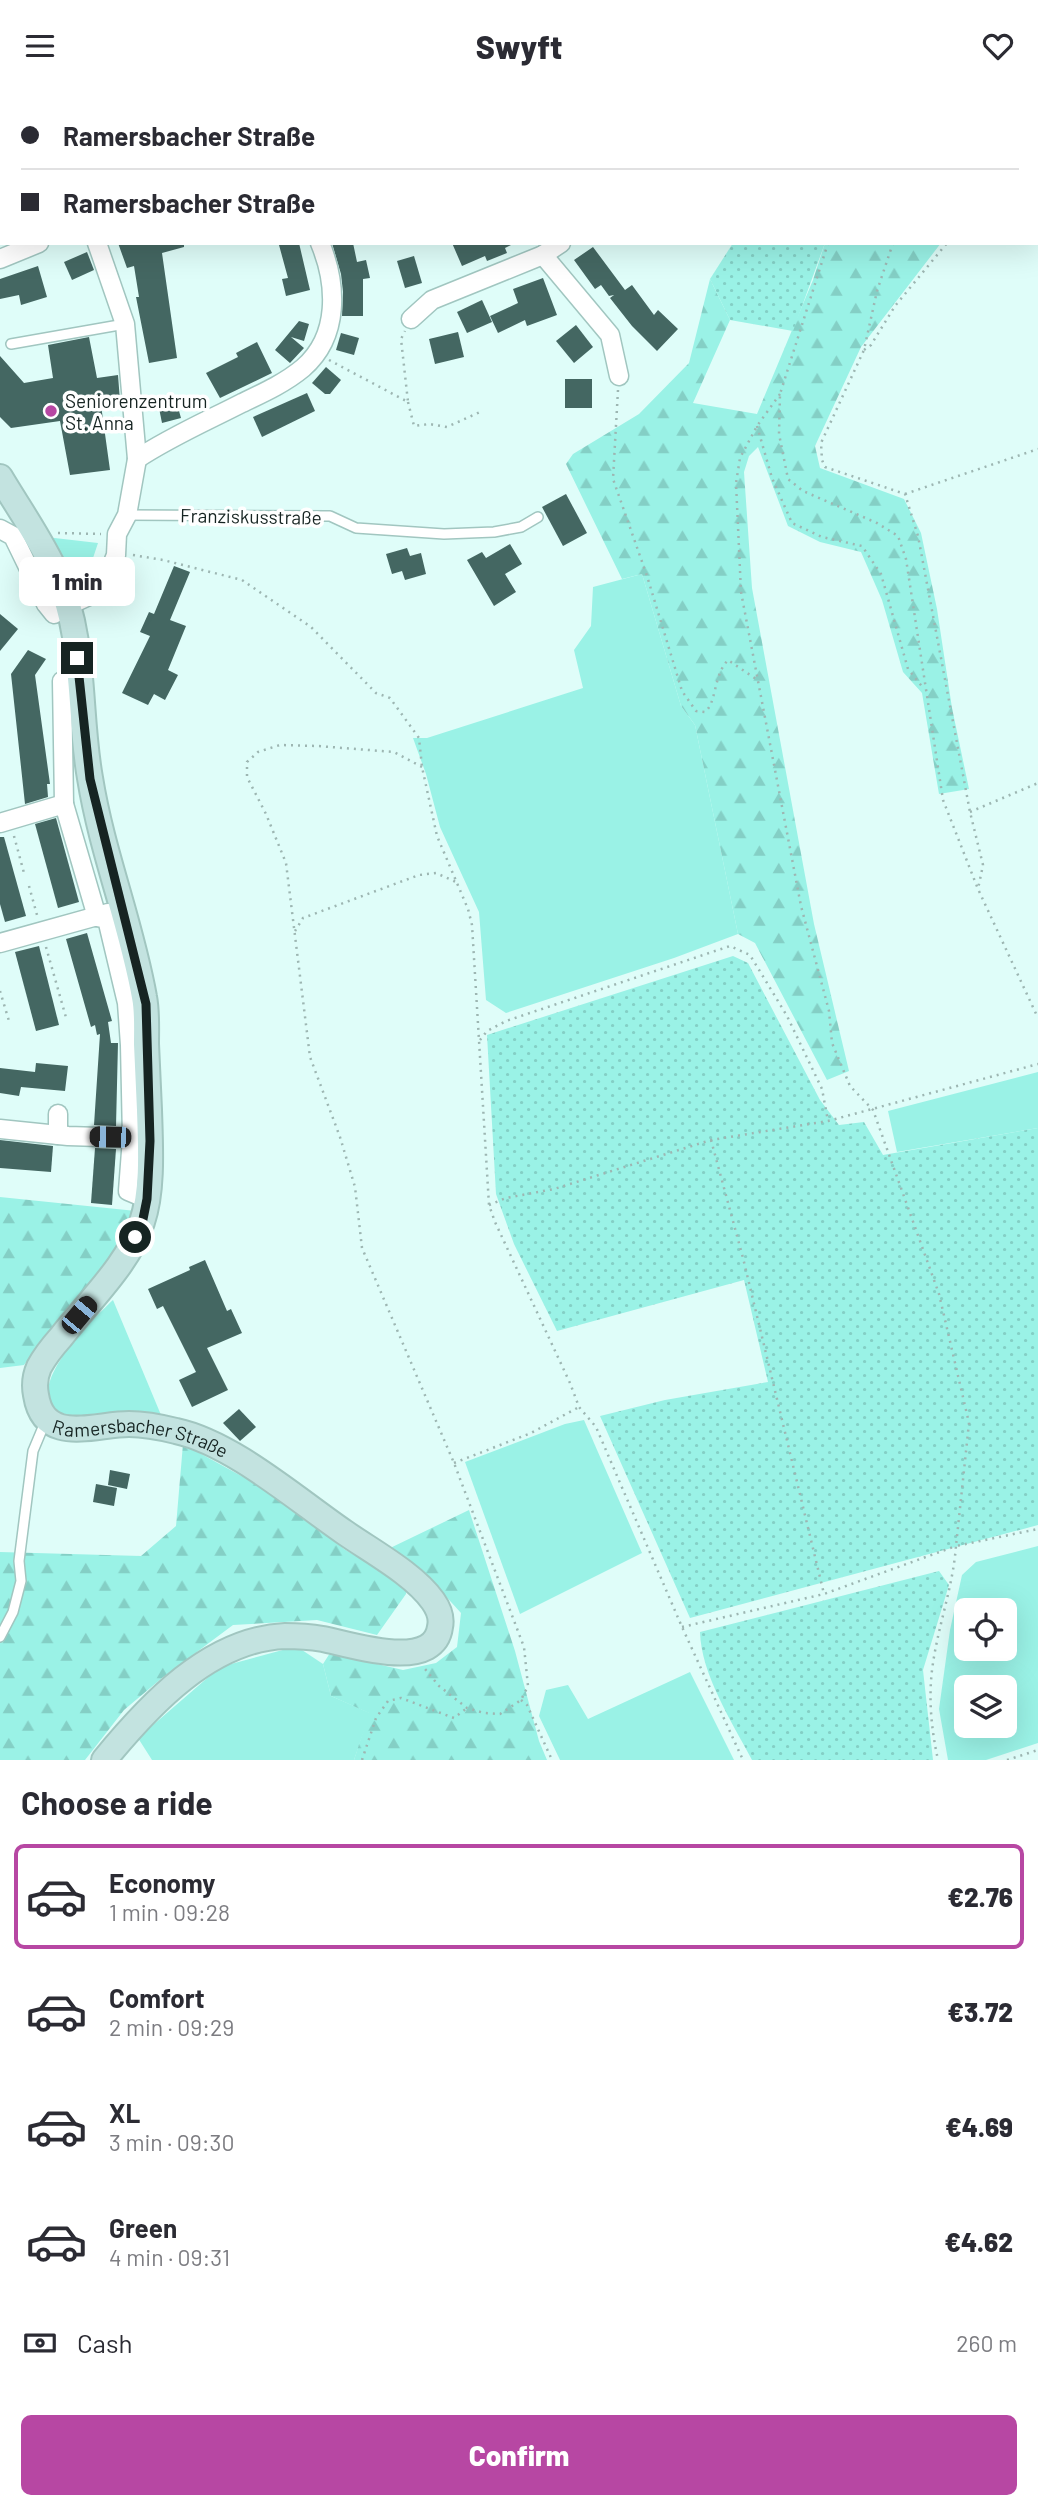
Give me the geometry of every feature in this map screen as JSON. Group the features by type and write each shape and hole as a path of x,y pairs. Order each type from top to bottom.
{"main road":[{"name":"Ramersbacher Straße","path":"0,477 8,513 35,537 58,576 60,610 75,639 90,779 146,1004 150,1141 147,1199 142,1224 128,1250 37,1371 35,1391 38,1405 46,1420 65,1428 125,1424 184,1432 217,1447 257,1471 402,1572 430,1597 440,1616 440,1633 431,1644 417,1650"},
{"path":"104,1760 129,1730 174,1686 207,1663 239,1646 264,1638 289,1636 317,1638 393,1654 417,1650"}],"street":[{"path":"0,259 34,245"},
{"path":"0,529 13,536 46,604 60,610 102,590 116,555 117,534 127,515 137,459 125,324 98,245"},
{"path":"137,459 283,382 304,367 316,353 326,334 333,304 332,281 321,245"},
{"path":"411,319 432,300 543,255 558,245"},
{"path":"543,255 610,335 619,376"},
{"path":"62,681 64,804 97,917"},
{"path":"9,816 64,804"},
{"path":"0,943 122,909"},
{"path":"97,917 107,919 127,1003 132,1138 128,1191 147,1199"},
{"path":"58,1114 58,1135"},
{"path":"0,1129 132,1138"}],"lane":[{"path":"11,344 125,324"},
{"name":"Franziskusstraße","path":"127,515 330,516 356,529 443,534 494,532 521,527 538,517"},
{"path":"0,1637 13,1612 21,1581 19,1561 33,1451 46,1420"}],"path":[{"path":"827,245 780,394 779,434 788,479 803,491 877,523 898,536 906,559 943,800 978,889 1038,1018"},
{"path":"891,245 877,291 864,350 821,443 825,467 905,494 1038,449"},
{"path":"864,350 871,345 895,306 945,245"},
{"path":"411,319 401,339 408,402 414,426 429,424 447,427 480,412"},
{"path":"316,353 408,402"},
{"path":"619,376 613,479 647,576 682,691 696,711 705,712 710,707 720,668 728,660 759,681"},
{"path":"780,394 757,426 740,458 736,483 741,592 801,906 829,1011 832,1043 850,1086 873,1110 939,1294 968,1423 954,1571 933,1664 931,1726 938,1760"},
{"path":"757,426 772,478 792,523 822,537 862,546 881,574 908,669 925,691"},
{"path":"905,494 918,536 970,812 983,865 978,889"},
{"path":"35,537 42,533 117,534"},
{"path":"116,555 142,555 242,580 311,627 376,693 390,698 419,738 422,767 438,836 472,925 489,1205 579,1407 596,1427 743,1760"},
{"path":"417,1650 426,1671 439,1686 467,1708 500,1714 521,1700 528,1686 524,1647 454,1463 362,1248 355,1187 340,1137 310,1057 286,863 247,777 247,762 258,752 280,745 317,746 394,752 422,767"},
{"path":"970,812 1038,783"},
{"path":"9,816 24,873"},
{"path":"295,931 303,918 419,875 436,873 457,882"},
{"path":"29,886 67,1021"},
{"path":"481,1040 487,1031 506,1021 730,946 750,955 787,1016 822,1089 828,1121"},
{"path":"0,991 9,1021"},
{"path":"489,1205 506,1198 554,1189 710,1140 828,1121 1038,1064"},
{"path":"710,1140 746,1270 824,1594"},
{"path":"454,1463 531,1433 579,1407"},
{"path":"682,1627 824,1594 956,1546 1038,1529"},
{"path":"362,1760 376,1718 388,1701 401,1698 454,1718 467,1708"},
{"path":"521,1700 527,1705 552,1760"},
{"path":"1007,1760 1038,1750"}],"green space":[{"path":"732,245 824,245 793,331 730,320 710,279"},
{"path":"824,245 939,245 861,347 815,446 820,468 904,499 921,533 969,789 939,794 922,693 903,672 882,600 861,552 820,542 788,526 758,447 749,456 744,472 752,588 814,924 849,1071 827,1080 755,943 738,934 695,725 681,706 642,574 622,579 566,464 573,454 639,414 689,363 710,279 730,320 693,403 757,414 813,280"},
{"path":"46,537 98,543 89,570 94,571 77,592"},
{"path":"642,574 681,706 695,725 738,934 506,1013 486,1000 479,912 440,827 413,738 427,738 583,688 574,650 591,626 593,587"},
{"path":"733,956 748,963 820,1100 839,1125 864,1122 883,1155 1038,1128 1038,1525 690,1618 600,1416 665,1400 768,1382 744,1280 557,1331 514,1244 496,1194 487,1035"},
{"path":"1038,1072 1038,1128 897,1152 888,1111"},
{"path":"0,1197 136,1211 108,1261 24,1365 0,1368"},
{"path":"113,1300 161,1415 66,1419 52,1408 48,1393 52,1376 74,1341"},
{"path":"584,1420 642,1553 520,1614 465,1462 565,1424"},
{"path":"183,1444 280,1497 344,1549 406,1586 406,1594 377,1635 317,1620 233,1625 124,1710 85,1760 0,1760 0,1552 141,1556 176,1526"},
{"path":"469,1510 547,1760 354,1760 369,1713 331,1696 323,1664 330,1653 403,1670 436,1663 457,1647 461,1613 421,1569 386,1550"},
{"path":"1038,1546 1038,1743 986,1760 948,1760 939,1709 950,1630 954,1612 954,1661 1017,1661 1017,1598 957,1598 962,1575 976,1562"},
{"path":"939,1571 949,1585 923,1670 933,1760 752,1760 712,1681 700,1632"},
{"path":"290,1648 299,1648 323,1664 331,1696 370,1713 354,1760 152,1760 138,1738 220,1667"},
{"path":"690,1672 734,1760 560,1760 539,1716 546,1690 568,1685 588,1719"}],"building":[{"path":"119,245 184,245 162,253 177,358 149,363 136,297 139,297 134,266 127,268"},
{"path":"279,245 299,245 310,290 286,296 282,279 288,278"},
{"path":"333,245 353,245 357,262 366,260 370,278 363,279 363,316 342,316 341,274"},
{"path":"453,245 511,245 505,248 507,253 487,261 485,256 462,266"},
{"path":"593,247 625,290 632,285 654,315 658,310 678,329 657,351 632,326 610,298 614,295 609,296 601,285 595,289 574,260"},
{"path":"87,252 94,270 72,280 64,262"},
{"path":"414,256 422,283 405,288 397,261"},
{"path":"38,266 47,297 21,305 19,295 0,299 0,279"},
{"path":"543,278 557,315 527,326 525,320 498,333 490,316 518,303 513,289"},
{"path":"482,300 492,322 467,333 457,312"},
{"path":"299,321 309,324 304,341 291,337 304,348 290,363 275,350"},
{"path":"576,325 593,347 574,363 556,341"},
{"path":"458,332 464,357 435,364 429,339"},
{"path":"341,333 359,338 354,355 336,350"},
{"name":"Seniorenzentrum St. Anna","path":"89,337 97,378 118,375 120,401 101,405 110,470 70,475 60,421 11,428 0,417 0,356 24,383 53,378 48,345"},
{"path":"257,342 272,373 220,398 206,373 238,357 236,353"},
{"path":"326,367 341,380 330,394 325,394 312,383"},
{"path":"565,379 592,379 592,408 565,408"},
{"path":"307,393 315,411 262,437 253,417"},
{"path":"177,404 181,418 162,423 159,408"},
{"path":"566,494 587,533 563,546 542,507"},
{"path":"510,544 522,564 505,574 516,592 494,606 467,560 482,552 486,558"},
{"path":"407,548 410,556 421,553 426,574 405,580 402,571 392,574 386,554"},
{"path":"174,566 190,572 170,620 186,626 168,670 178,675 165,700 154,694 148,705 122,693 150,636 140,632 149,612 154,614"},
{"path":"0,614 18,629 0,651"},
{"path":"28,650 46,659 35,675 50,784 47,784 48,797 25,804 11,674"},
{"path":"56,818 79,902 58,908 35,824"},
{"path":"0,837 4,837 26,916 5,922 0,904"},
{"path":"87,933 112,1021 108,1022 111,1043 118,1043 116,1126 94,1125 100,1034 97,1035 95,1025 91,1027 66,939"},
{"path":"39,946 59,1025 36,1031 15,952"},
{"path":"36,1063 68,1066 65,1091 21,1087 19,1096 0,1093 0,1068 35,1072"},
{"path":"0,1140 53,1146 51,1172 0,1168"},
{"path":"95,1148 116,1149 112,1205 91,1203"},
{"path":"205,1260 227,1311 231,1309 242,1333 207,1348 228,1390 192,1407 179,1380 196,1372 163,1306 157,1309 148,1289 190,1270 189,1267"},
{"path":"239,1409 256,1427 240,1441 223,1423"},
{"path":"110,1470 130,1474 127,1489 108,1485"},
{"path":"96,1484 117,1488 114,1506 93,1502"}],"place":[{"name":"Seniorenzentrum St. Anna","path":"51,411"}],"route":[{"path":"77,658 90,779 146,1004 150,1141 147,1199 142,1224 135,1237"}]}
